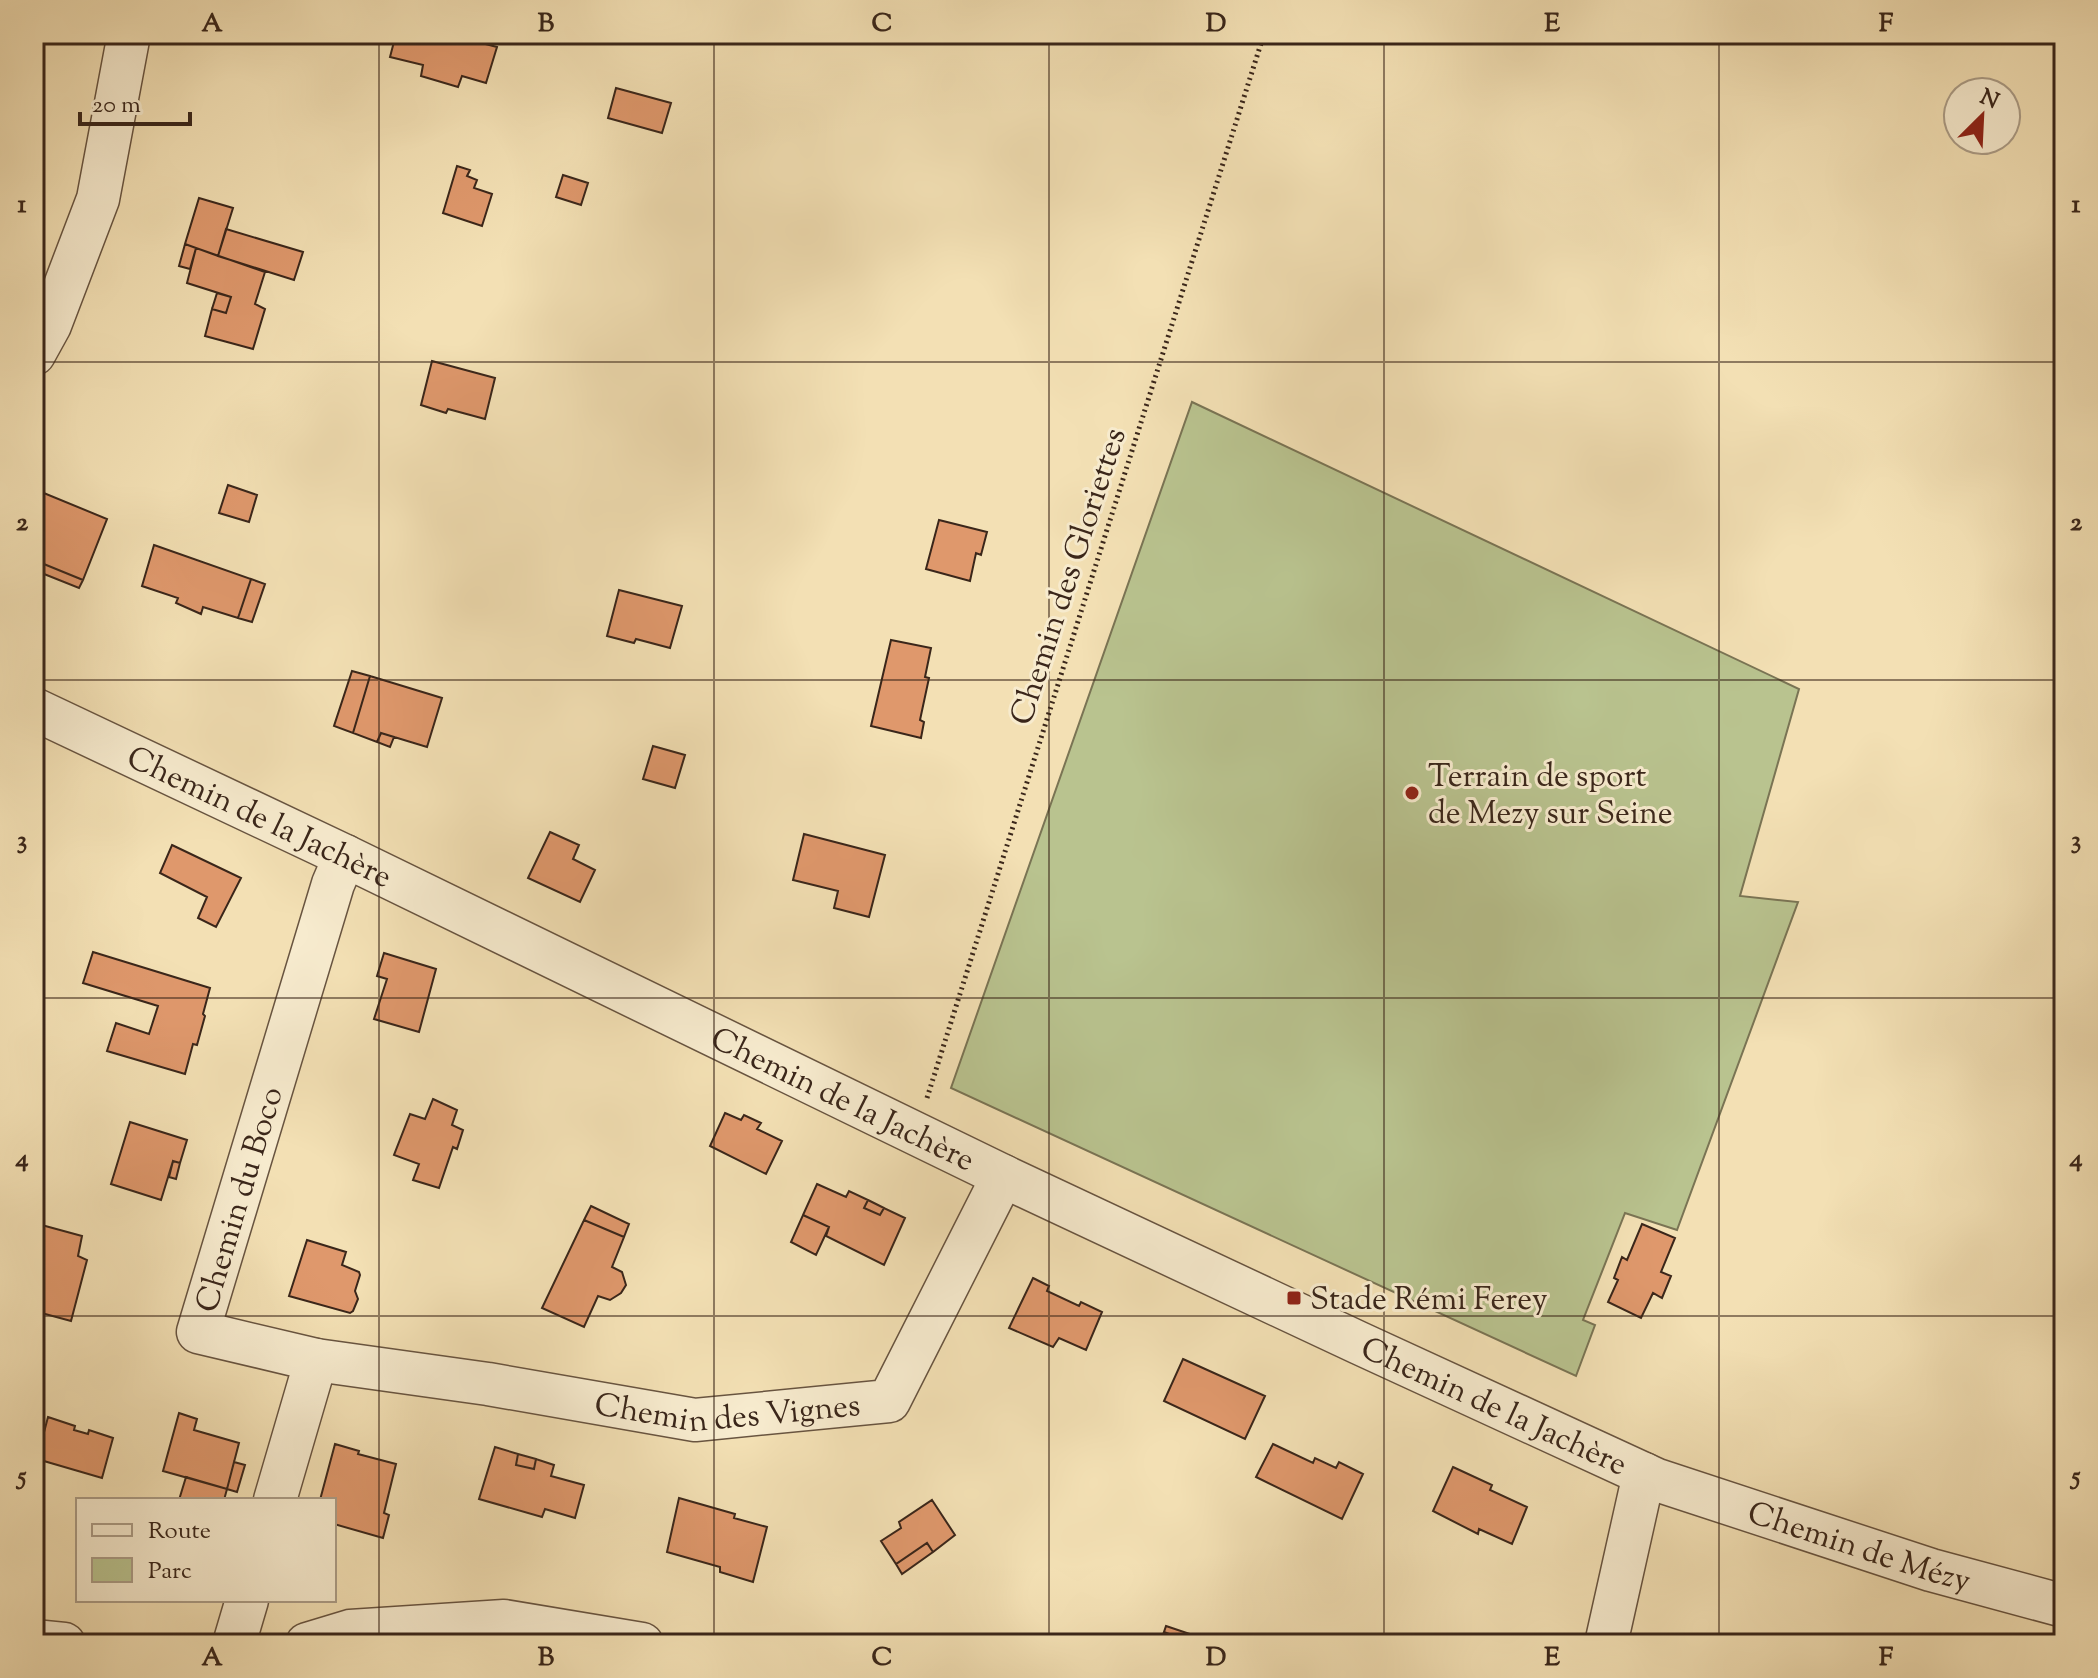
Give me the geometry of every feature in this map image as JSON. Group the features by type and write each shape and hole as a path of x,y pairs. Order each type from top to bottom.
{"street":[{"path":"34,354 50,325 98,199 129,34"},
{"name":"Chemin de la Jachère","path":"34,709 345,856 1003,1176 1650,1477"},
{"name":"Chemin du Boco","path":"316,1360 198,1332 333,884 345,856"},
{"name":"Chemin des Vignes","path":"316,1360 488,1384 695,1420 889,1401 1003,1176"},
{"path":"276,1498 316,1360"},
{"path":"1606,1644 1650,1477"},
{"name":"Chemin de Mézy","path":"1650,1477 1931,1570 2064,1606"},
{"path":"234,1644 246,1602"},
{"path":"307,1644 350,1631 504,1621 642,1644"},
{"path":"34,1641 64,1644"}],"path":[{"name":"Chemin des Gloriettes","path":"915,1133 1264,34"}],"green space":[{"name":"Terrain de sport de Mezy sur Seine","path":"1192,402 1799,689 1740,896 1798,902 1677,1230 1625,1213 1583,1320 1595,1325 1576,1376 951,1088"}],"building":[{"path":"396,34 447,34 497,47 486,83 462,76 458,87 421,76 423,65 390,57"},
{"path":"616,88 671,103 662,133 608,118"},
{"path":"457,166 470,170 467,176 477,180 474,188 492,194 482,226 443,213"},
{"path":"563,175 588,183 581,205 556,197"},
{"path":"199,198 233,208 218,256 185,244"},
{"path":"226,229 303,252 294,280 218,256"},
{"path":"185,244 196,248 190,269 179,266"},
{"path":"196,248 265,272 255,304 265,309 253,349 205,336 212,309 226,313 231,297 187,283"},
{"path":"217,293 231,297 226,313 212,309"},
{"path":"432,361 495,378 485,419 448,409 446,413 421,405"},
{"path":"228,485 257,495 249,522 219,513"},
{"path":"34,489 107,519 83,580 34,560"},
{"path":"939,520 987,532 981,555 976,553 970,581 926,569"},
{"path":"154,545 251,579 238,618 203,607 201,614 176,603 178,598 142,586"},
{"path":"34,560 83,580 79,588 34,570"},
{"path":"251,579 265,584 252,622 238,618"},
{"path":"619,590 682,606 670,648 636,639 634,643 607,636"},
{"path":"891,640 931,648 925,677 929,678 920,720 924,722 921,738 871,726"},
{"path":"352,671 370,676 353,733 334,726"},
{"path":"370,676 442,698 427,747 381,733 377,742 353,733"},
{"path":"381,733 394,737 390,747 377,742"},
{"path":"653,746 685,755 675,788 643,779"},
{"path":"550,832 579,845 573,859 595,870 580,902 528,878"},
{"path":"804,834 885,855 869,917 834,908 838,891 793,880"},
{"path":"172,845 241,878 216,927 198,918 207,897 160,873"},
{"path":"93,952 210,988 197,1045 193,1044 185,1074 107,1051 116,1023 149,1034 158,1006 83,983"},
{"path":"384,953 436,969 419,1032 374,1019 387,979 377,976"},
{"path":"433,1099 457,1110 452,1125 463,1130 457,1149 453,1147 439,1188 413,1180 419,1164 394,1155 410,1114 425,1119"},
{"path":"725,1113 741,1120 744,1115 761,1123 757,1129 782,1141 766,1174 710,1146"},
{"path":"130,1122 187,1140 180,1163 173,1161 161,1200 111,1184"},
{"path":"173,1161 180,1163 176,1179 169,1177"},
{"path":"817,1184 846,1197 849,1191 868,1200 864,1208 880,1215 884,1208 905,1218 884,1265 826,1236 829,1227 803,1215"},
{"path":"868,1200 884,1208 880,1215 864,1208"},
{"path":"591,1206 629,1224 624,1237 584,1220"},
{"path":"803,1215 829,1227 816,1255 791,1242"},
{"path":"584,1220 624,1237 612,1267 622,1272 626,1285 621,1293 610,1300 598,1296 584,1327 542,1308"},
{"path":"38,1224 82,1236 78,1256 87,1260 71,1321 34,1311 34,1275 42,1247 34,1244"},
{"path":"1642,1224 1675,1238 1661,1272 1671,1276 1662,1298 1653,1293 1641,1318 1608,1302 1618,1280 1614,1278 1622,1257 1627,1260"},
{"path":"307,1240 346,1252 342,1265 359,1272 355,1291 358,1299 350,1313 289,1296"},
{"path":"34,1244 42,1247 34,1274"},
{"path":"1033,1278 1049,1286 1047,1291 1079,1306 1081,1302 1102,1312 1086,1350 1059,1338 1053,1347 1009,1328"},
{"path":"1183,1359 1265,1396 1245,1439 1164,1401"},
{"path":"179,1413 197,1419 194,1430 239,1443 227,1489 163,1471"},
{"path":"48,1417 75,1426 74,1430 88,1434 89,1430 113,1438 102,1478 37,1459"},
{"path":"335,1444 396,1464 384,1513 389,1515 383,1538 336,1525 336,1498 321,1498"},
{"path":"1273,1444 1313,1463 1315,1458 1336,1468 1339,1462 1363,1474 1342,1519 1256,1477"},
{"path":"495,1447 518,1454 516,1465 534,1469 536,1459 554,1465 551,1476 584,1485 575,1518 545,1509 542,1517 479,1499"},
{"path":"518,1454 536,1459 534,1469 516,1465"},
{"path":"234,1462 245,1465 237,1492 227,1489"},
{"path":"1453,1467 1492,1485 1490,1490 1527,1507 1512,1544 1479,1529 1478,1534 1433,1511"},
{"path":"186,1477 227,1489 225,1498 180,1498"},
{"path":"679,1498 767,1527 753,1582 720,1572 720,1567 667,1552"},
{"path":"932,1500 955,1535 933,1552 927,1543 896,1564 881,1541 901,1528 899,1522"},
{"path":"927,1543 933,1552 902,1574 896,1564"},
{"path":"1166,1626 1199,1637 1195,1644 1164,1632"},
{"path":"1164,1632 1195,1644 1159,1644"},
{"path":"1199,1637 1219,1644 1195,1644"}],"place":[{"name":"Terrain de sport de Mezy sur Seine","path":"1412,793"},
{"name":"Stade Rémi Ferey","path":"1294,1298"}]}
